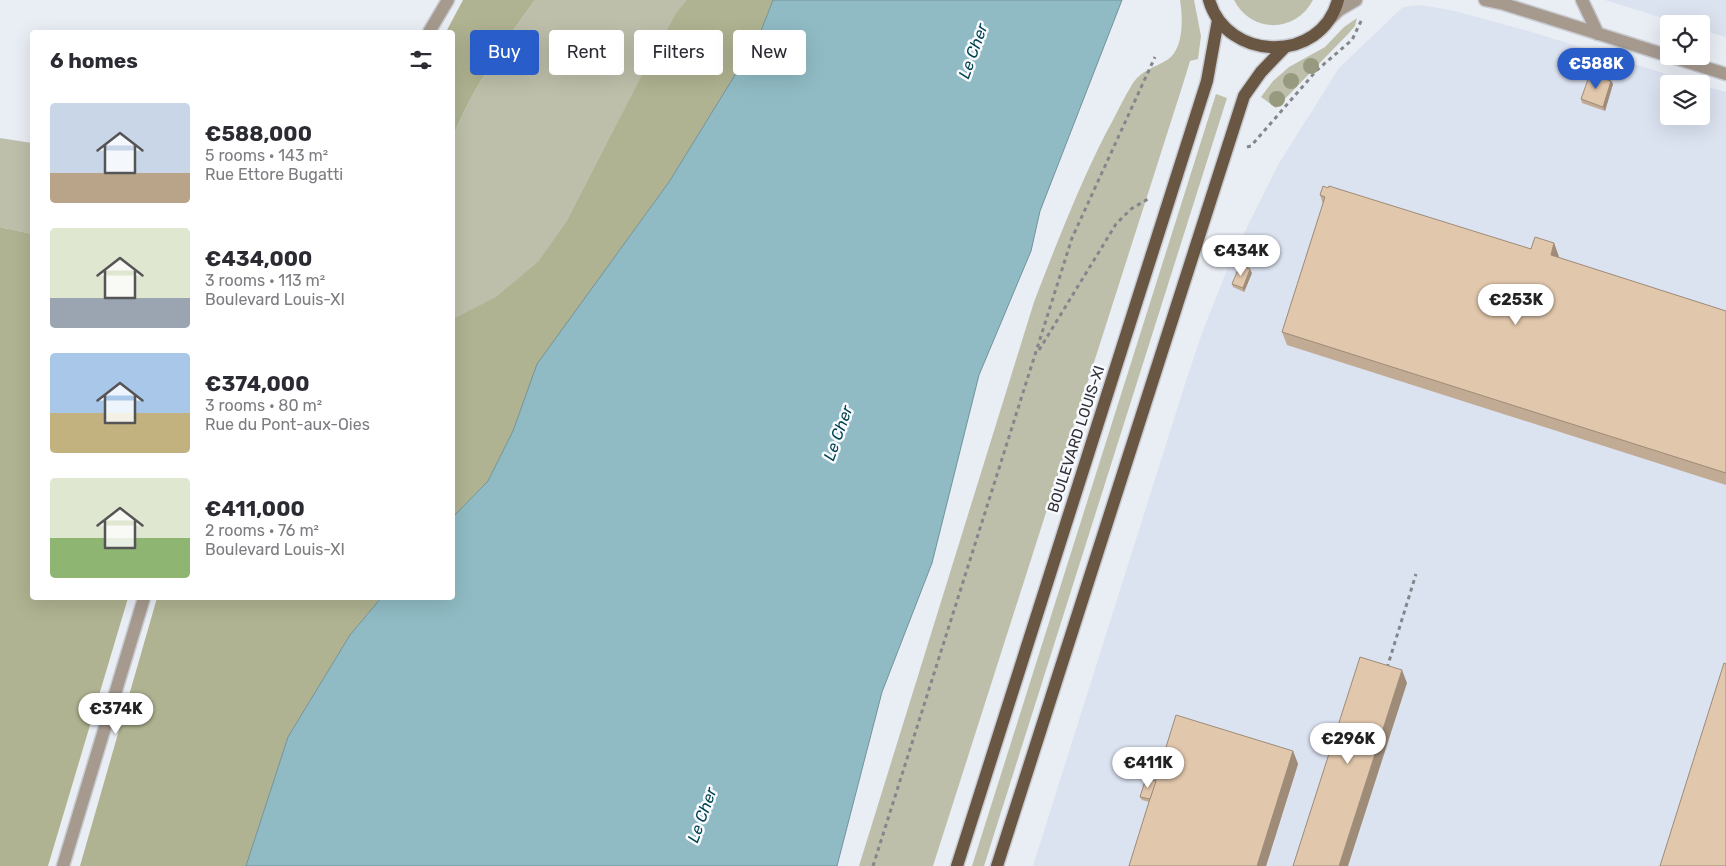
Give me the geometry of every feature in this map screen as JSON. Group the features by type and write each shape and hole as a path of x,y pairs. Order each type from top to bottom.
{"main road":[{"path":"1209,0 1218,20 1231,34 1247,43 1265,48 1284,48 1302,43 1317,33 1330,20 1338,0"},
{"name":"BOULEVARD LOUIS-XI","path":"957,866 1212,65 1218,20"},
{"path":"997,866 1244,96 1261,72 1284,48"}],"street":[{"path":"430,30 448,0"},
{"path":"1330,20 1339,10 1356,0"},
{"path":"1485,0 1504,4 1660,53"},
{"path":"1582,0 1598,34"},
{"path":"1698,65 1726,74"},
{"path":"63,866 143,600"}],"path":[{"path":"1225,153 1251,146 1317,70 1352,40 1363,15"},
{"path":"873,866 1037,355 1072,238 1155,57"},
{"path":"1037,355 1116,224 1142,202 1172,190"},
{"path":"1385,676 1416,574"}],"shaded area":[{"path":"1605,0 1726,0 1726,37 1710,33 1710,15 1660,15 1660,17"},
{"path":"1421,5 1455,11 1535,33 1669,75 1660,75 1660,125 1710,125 1710,88 1726,92 1726,866 1033,866 1186,381 1202,333 1233,255 1278,165 1339,68 1403,7"}],"green space":[{"path":"463,0 535,0 513,30 470,30 470,75 485,75 455,132 455,30 447,30"},
{"path":"535,0 773,0 754,30 733,30 733,65 455,514 455,132 485,75 539,75 539,30 513,30"},
{"path":"687,0 773,0 761,30 733,30 733,75 735,75 669,182 537,364 513,431 488,481 455,515 455,318 496,297 538,262 567,221 642,75 723,75 723,30 667,30 677,12"},
{"path":"1180,0 1194,0 1201,36 1198,59 1190,61 933,866 859,866 1034,302 1086,175 1126,95 1140,75 1167,60 1177,49 1182,24"},
{"path":"1234,0 1313,0 1296,19 1273,25 1262,24 1251,19"},
{"path":"1357,18 1355,26 1348,34 1276,108 1261,97 1273,81 1289,67 1325,47 1344,27"},
{"path":"1216,94 1227,98 984,866 972,866"},
{"path":"0,138 30,143 30,234 0,227"},
{"path":"0,227 30,234 30,600 127,600 48,866 0,866"},
{"path":"156,600 379,600 350,635 288,737 246,866 80,866"}],"water":[{"name":"Le Cher","path":"773,0 1122,0 1040,211 1031,251 979,375 932,563 882,692 837,866 246,866 288,737 350,635 379,600 455,600 455,515 488,481 513,431 537,364 669,182 735,75 806,75 806,30 761,30"}],"building":[{"path":"1590,74 1611,81 1603,107 1581,99"},
{"path":"1323,186 1328,188 1329,186 1531,249 1535,237 1554,243 1551,255 1726,311 1726,473 1282,332 1325,197 1320,195"},
{"path":"1240,265 1250,269 1243,288 1232,284"},
{"path":"1360,657 1402,670 1339,866 1293,866"},
{"path":"1724,663 1726,664 1726,866 1660,866"},
{"path":"1176,715 1293,751 1257,866 1129,866"},
{"path":"1146,778 1156,781 1150,799 1140,797"}]}
